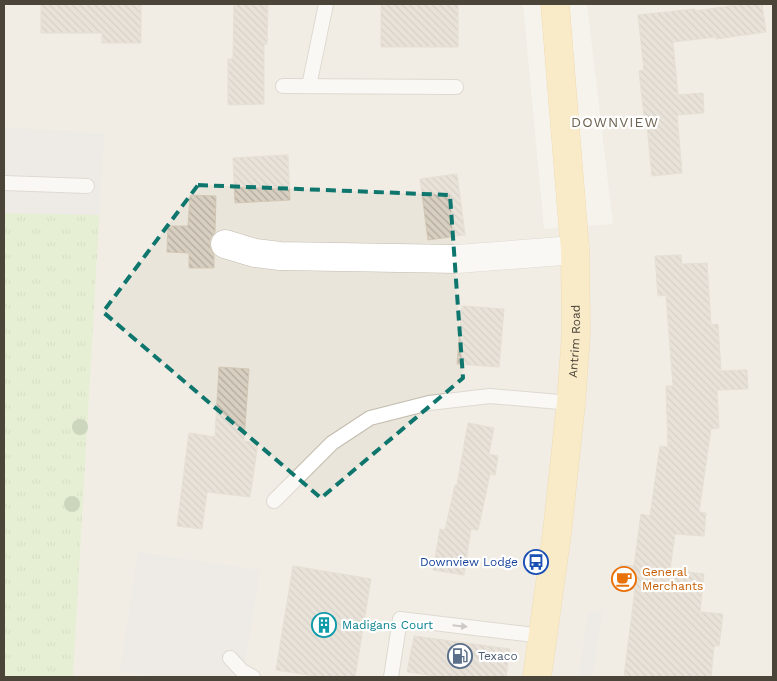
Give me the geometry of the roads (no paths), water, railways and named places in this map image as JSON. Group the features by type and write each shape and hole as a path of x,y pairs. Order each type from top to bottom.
{"main road":[{"name":"Antrim Road","path":"537,677 558,524 571,403 576,334 575,250 555,4"}],"street":[{"path":"225,244 255,253 280,256 457,258 575,250"}],"lane":[{"path":"308,86 326,4"},
{"path":"283,86 456,87"},
{"path":"4,183 87,186"},
{"path":"274,501 332,444 370,418 430,403 490,396 571,403"},
{"path":"391,677 400,619 543,636"},
{"path":"230,658 242,671 252,677"}],"place":[{"name":"Downview Lodge","path":"536,562"},
{"name":"General Merchants","path":"624,579"},
{"name":"Madigans Court","path":"324,625"},
{"name":"Texaco","path":"460,656"}],"district":[{"name":"DOWNVIEW","path":"615,122"}]}
